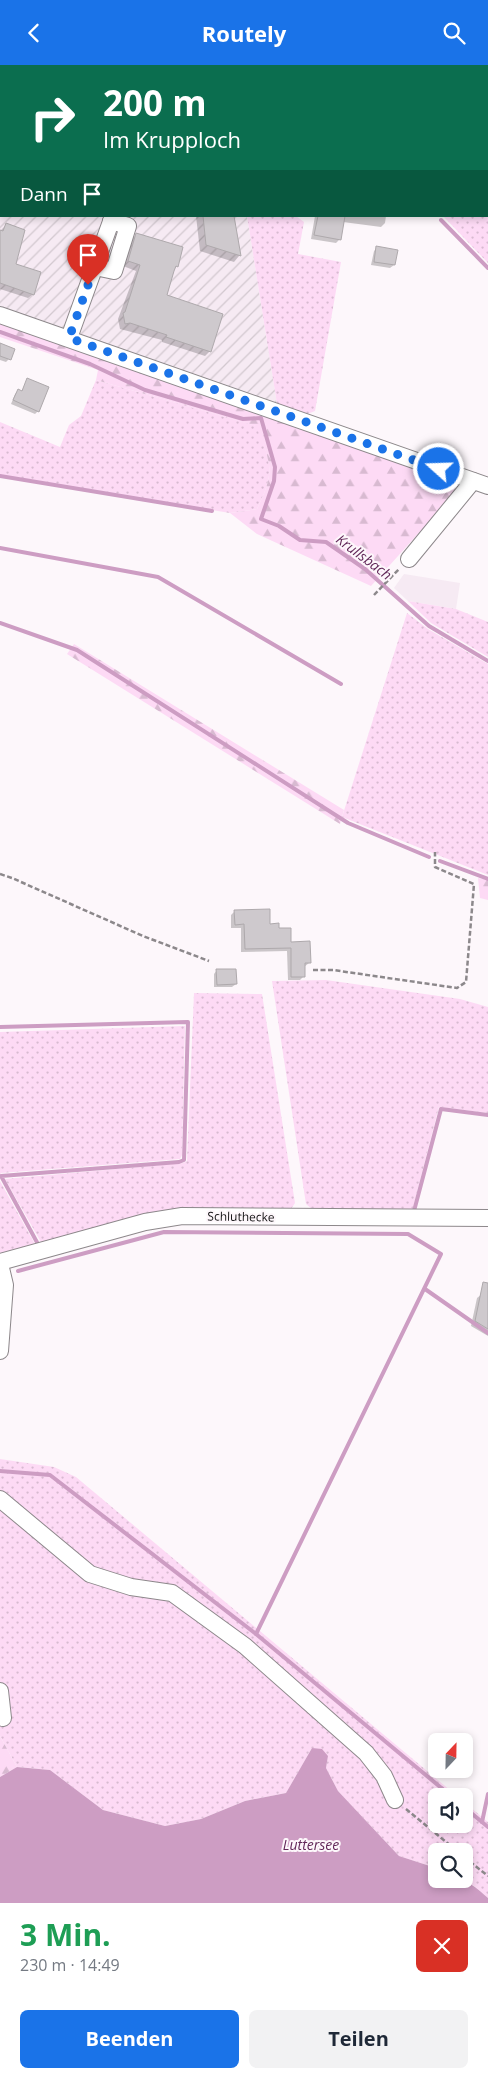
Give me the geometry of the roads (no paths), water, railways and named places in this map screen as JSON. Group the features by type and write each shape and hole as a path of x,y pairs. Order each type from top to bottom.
{"street":[{"path":"69,338 112,218"},
{"path":"0,315 481,484 409,559"},
{"name":"Schluthecke","path":"0,1263 145,1222 182,1216 488,1218"},
{"path":"0,1263 5,1285 0,1351"},
{"path":"0,1499 90,1574 131,1587 172,1593 245,1646 366,1753 384,1776 395,1800"},
{"path":"0,1691 2,1718"}],"water":[{"name":"Luttersee","path":"312,1748 322,1749 328,1756 326,1768 338,1791 399,1856 428,1865 428,1888 473,1888 473,1886 488,1898 488,1903 0,1903 0,1777 17,1767 50,1770 103,1810 165,1826 201,1819 245,1801 286,1793"}],"waterway":[{"path":"441,220 488,268"},
{"name":"Krullsbach","path":"0,332 90,364 145,390 243,419 261,418 275,467 274,481 261,519 279,526 300,540 326,542 365,569 429,626 488,661"},
{"path":"0,476 212,511"},
{"path":"0,548 158,577 341,684"},
{"path":"0,623 77,650 348,823 429,857"},
{"path":"440,861 488,879"},
{"path":"0,1027 188,1022 184,1160 179,1162 1,1176 39,1246"},
{"path":"414,1211 441,1109 488,1115"},
{"path":"18,1271 164,1232 408,1234 441,1254 256,1634"},
{"path":"425,1289 488,1333"},
{"path":"0,1471 50,1475 256,1634 441,1788"},
{"path":"482,1822 488,1794"},
{"path":"473,1814 488,1827"}]}
